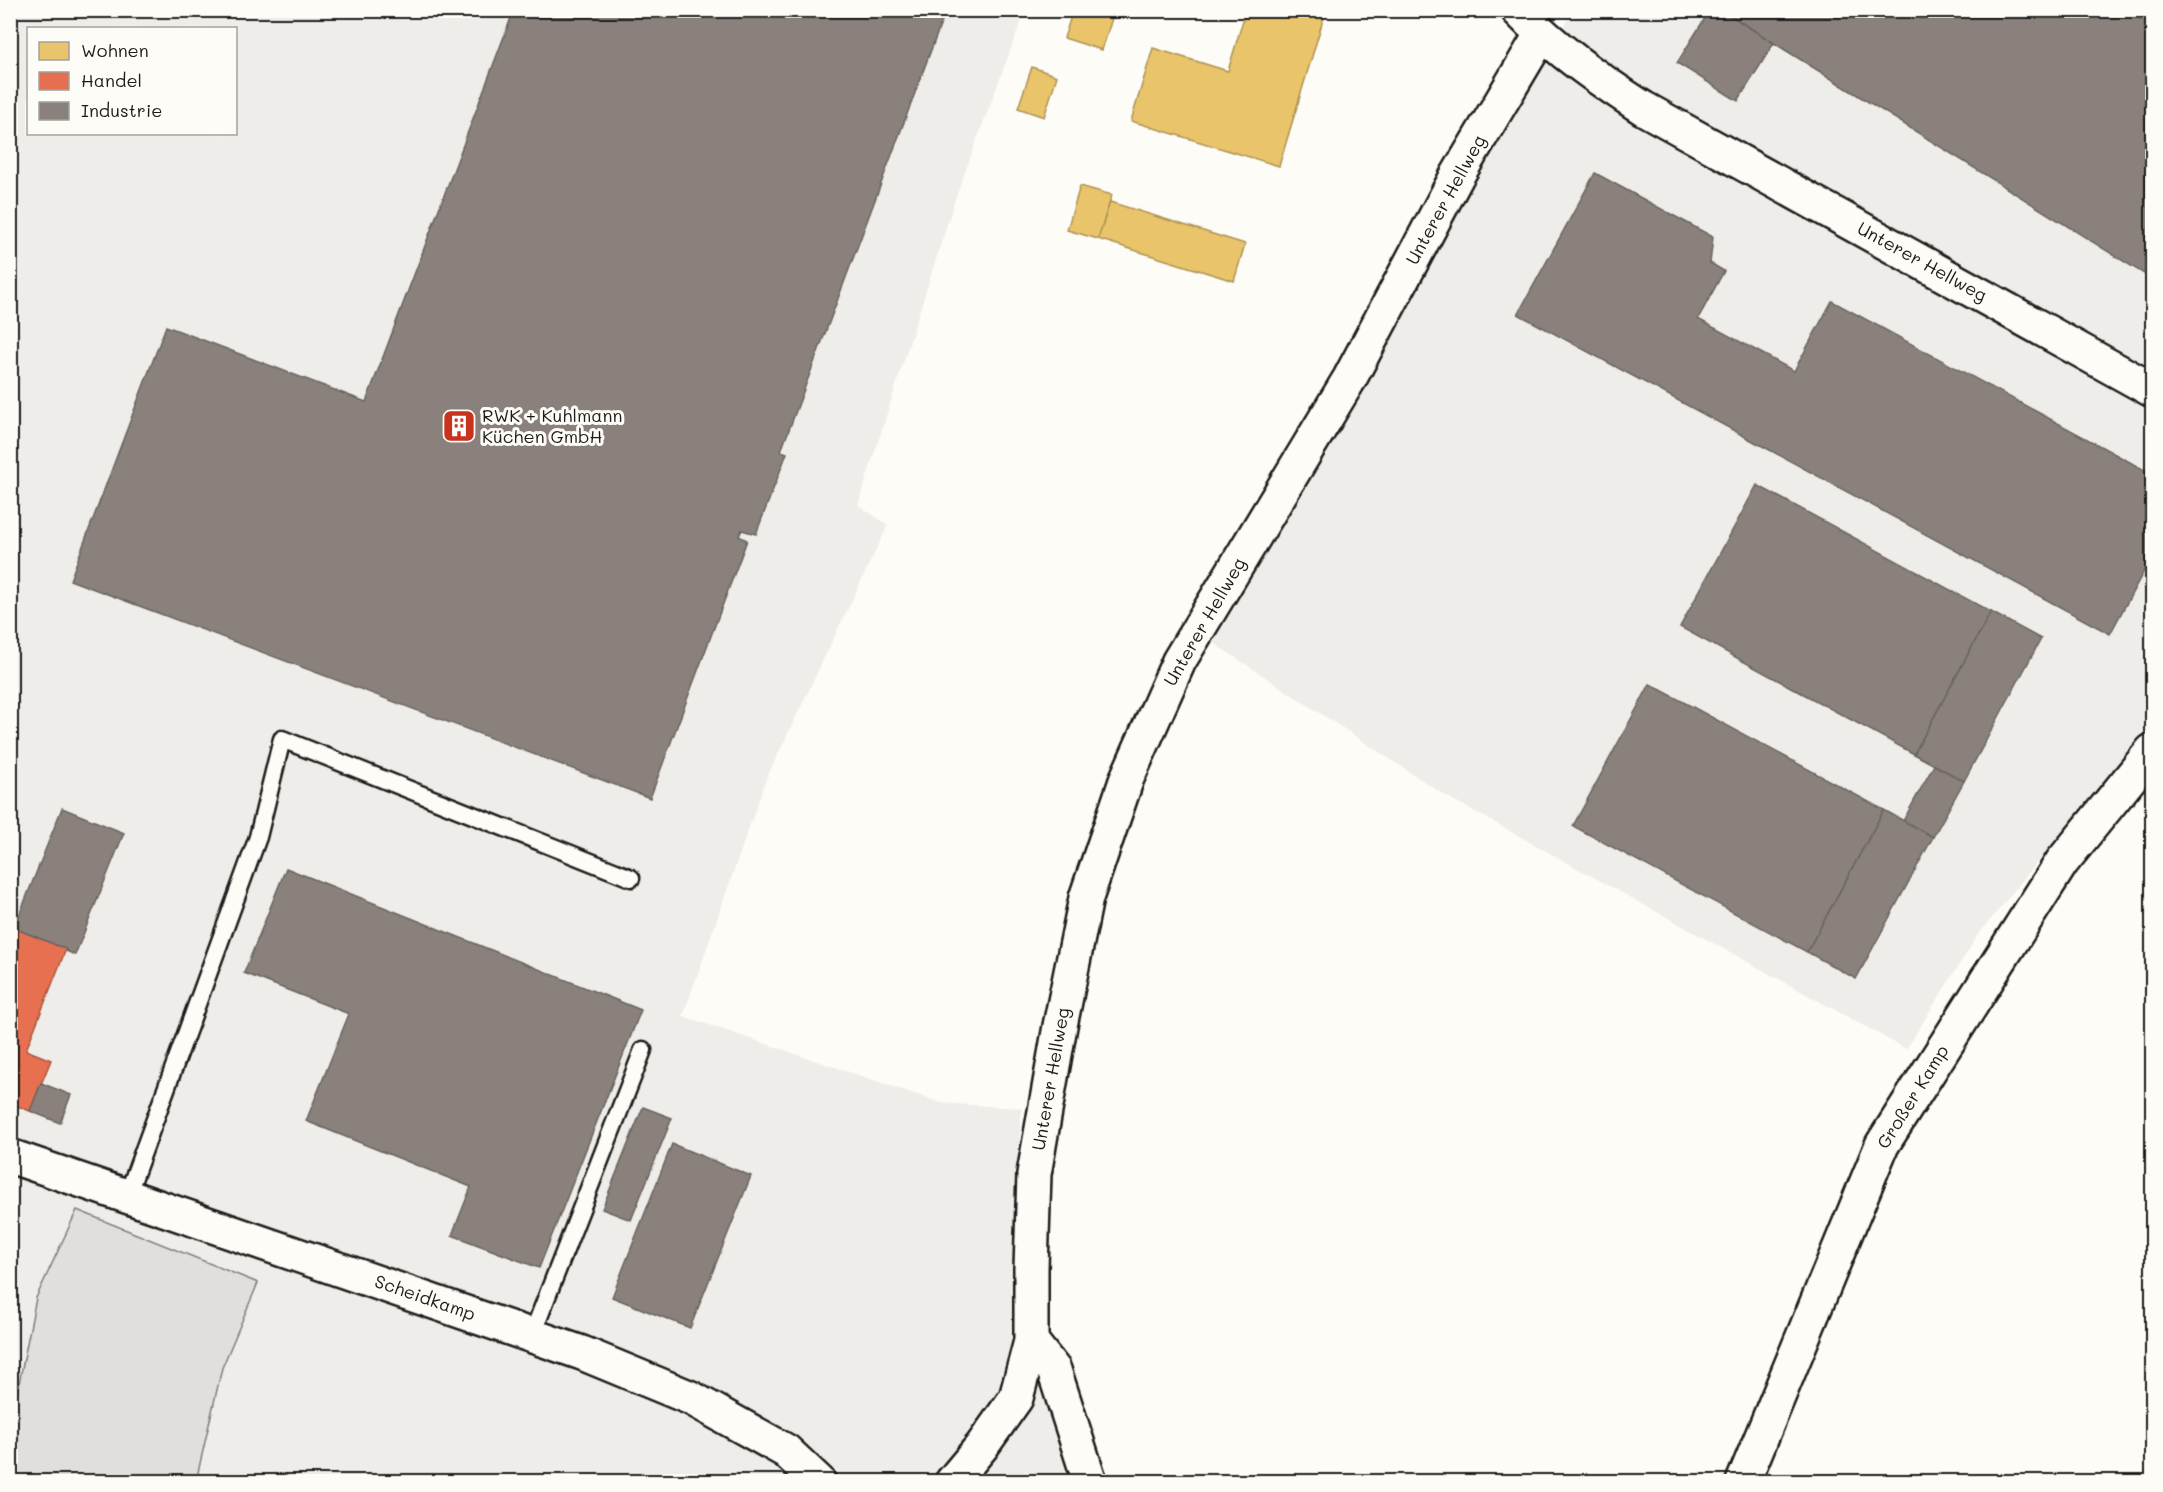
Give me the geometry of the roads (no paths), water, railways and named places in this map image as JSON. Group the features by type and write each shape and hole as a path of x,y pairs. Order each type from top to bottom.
{"street":[{"name":"Unterer Hellweg","path":"1518,10 1541,35 1602,82 1643,108 2152,390"},
{"name":"Unterer Hellweg","path":"952,1482 982,1446 1016,1398 1031,1341 1030,1268 1034,1174 1060,1026 1086,898 1127,778 1179,661 1350,378 1457,176 1541,35"},
{"name":"Großer Kamp","path":"1743,1482 1882,1145 2062,862 2152,751"},
{"name":"Scheidkamp","path":"10,1156 582,1353 691,1398 786,1451 819,1482"},
{"path":"1031,1341 1054,1370 1090,1482"}],"lane":[{"path":"127,1196 258,837 282,739 631,878"},
{"path":"532,1335 643,1050"}],"place":[{"name":"RWK + Kuhlmann Küchen GmbH","path":"459,426"}]}
